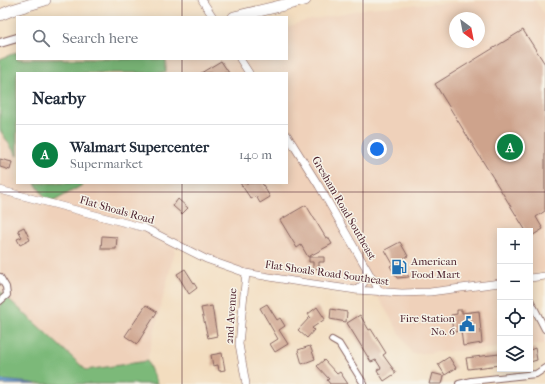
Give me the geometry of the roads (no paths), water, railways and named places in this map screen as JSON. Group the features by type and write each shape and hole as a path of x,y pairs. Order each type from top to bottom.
{"highway":[{"path":"0,15 45,0"},
{"path":"240,16 305,0"}],"main road":[{"path":"0,43 16,38"}],"street":[{"path":"203,2 212,16"},
{"path":"241,60 248,72"},
{"name":"Gresham Road Southeast","path":"288,137 319,186 380,292"},
{"name":"Flat Shoals Road","path":"0,190 145,228 206,259 246,272"},
{"path":"356,290 365,282 366,268"},
{"name":"Flat Shoals Road Southeast","path":"246,272 293,281 380,292 430,292 497,283"},
{"name":"2nd Avenue","path":"246,272 239,344 246,384"},
{"path":"533,278 545,276"},
{"path":"0,277 7,290 7,295 0,301"},
{"path":"533,306 545,329"},
{"path":"332,340 339,344 364,384"},
{"path":"460,384 472,381 536,374 544,370"}],"water":[{"path":"0,380 32,383 36,384 0,384"}],"place":[{"name":"Walmart Supercenter","path":"510,147"},
{"name":"American Food Mart","path":"399,267"},
{"name":"Fire Station No. 6","path":"467,324"}]}
